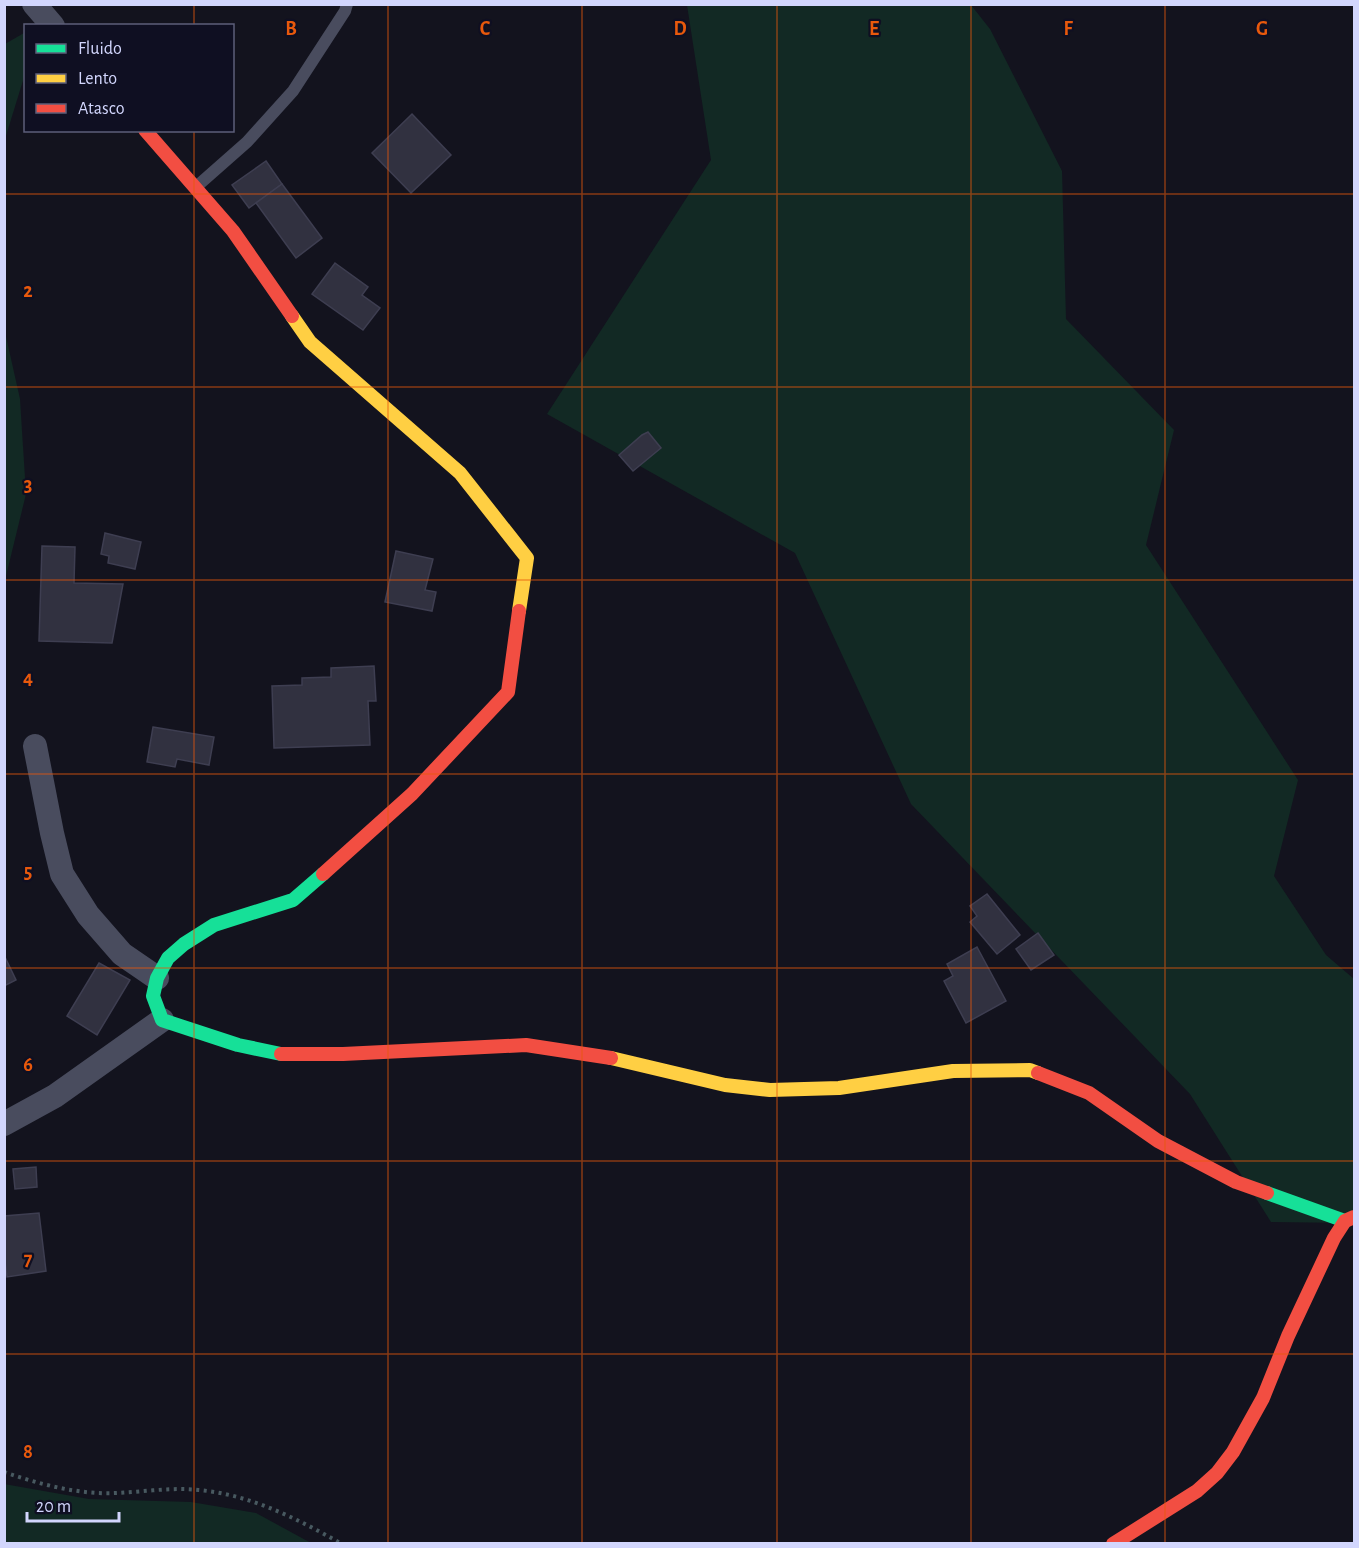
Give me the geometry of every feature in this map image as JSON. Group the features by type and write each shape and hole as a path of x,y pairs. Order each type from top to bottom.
{"street":[{"path":"34,4 50,24"},
{"path":"147,132 233,231 310,342 460,473 527,558 508,692 412,794 293,900 214,925 184,944 168,958 156,978 153,996 162,1020"},
{"path":"34,746 62,874 88,915 122,954 156,978"},
{"path":"4,1124 55,1096 162,1020"},
{"path":"162,1020 238,1045 281,1054 343,1054 525,1045 595,1054 725,1085 770,1090 839,1088 952,1071 1030,1070 1089,1093 1158,1141 1236,1182 1350,1219 1334,1238 1305,1298 1263,1398 1233,1452 1217,1473 1197,1491 1113,1544"}],"lane":[{"path":"195,188 247,142 293,91 345,11 347,4"}],"path":[{"path":"4,1472 68,1490 113,1494 199,1490 238,1497 279,1512 342,1544"}],"green space":[{"path":"687,5 971,5 990,29 1062,171 1066,319 1174,430 1146,545 1298,780 1274,876 1326,955 1354,979 1354,1223 1271,1222 1190,1094 911,804 795,553 547,414 711,160"},
{"path":"24,33 24,77 5,139 5,44"},
{"path":"5,332 20,399 26,494 5,580"},
{"path":"4,1484 89,1499 191,1502 256,1513 311,1543 5,1543"}],"building":[{"path":"412,114 451,155 411,193 372,153"},
{"path":"266,161 282,184 249,208 232,185"},
{"path":"282,184 322,238 296,258 256,203"},
{"path":"335,263 368,287 362,295 380,308 363,330 312,294"},
{"path":"648,432 661,448 633,471 619,455"},
{"path":"105,533 141,542 135,569 108,563 109,556 101,554"},
{"path":"42,546 75,547 74,583 123,584 112,643 39,641"},
{"path":"396,551 433,559 425,590 436,592 432,611 385,602"},
{"path":"374,666 376,701 368,701 370,745 274,748 272,686 302,685 302,678 331,677 331,668"},
{"path":"153,727 214,737 209,765 177,759 175,767 147,762"},
{"path":"987,894 1020,935 997,954 970,922 977,916 970,906"},
{"path":"1038,933 1054,955 1031,970 1016,949"},
{"path":"977,947 1006,1001 966,1023 944,981 953,976 947,964"},
{"path":"4,955 16,980 4,986"},
{"path":"99,963 130,980 97,1035 67,1016"},
{"path":"36,1167 37,1187 15,1189 13,1169"},
{"path":"39,1213 46,1271 7,1277 4,1254 4,1216"}],"traffic: fast":[{"path":"281,1054 238,1045 162,1020 153,996 157,978 168,958 184,944 214,925 293,900 323,874"},
{"path":"1267,1193 1345,1221"}],"traffic: slow":[{"path":"292,316 310,342 460,473 527,558 519,611"},
{"path":"611,1058 725,1085 770,1090 839,1088 953,1071 1030,1070 1038,1073"}],"traffic: jam":[{"path":"147,132 233,231 292,316"},
{"path":"323,874 412,794 508,692 519,611"},
{"path":"281,1054 343,1054 526,1045 611,1058"},
{"path":"1038,1073 1089,1093 1158,1141 1236,1182 1267,1193"},
{"path":"1113,1544 1197,1491 1217,1473 1233,1452 1263,1398 1288,1336 1334,1238 1345,1221 1354,1217"}]}
